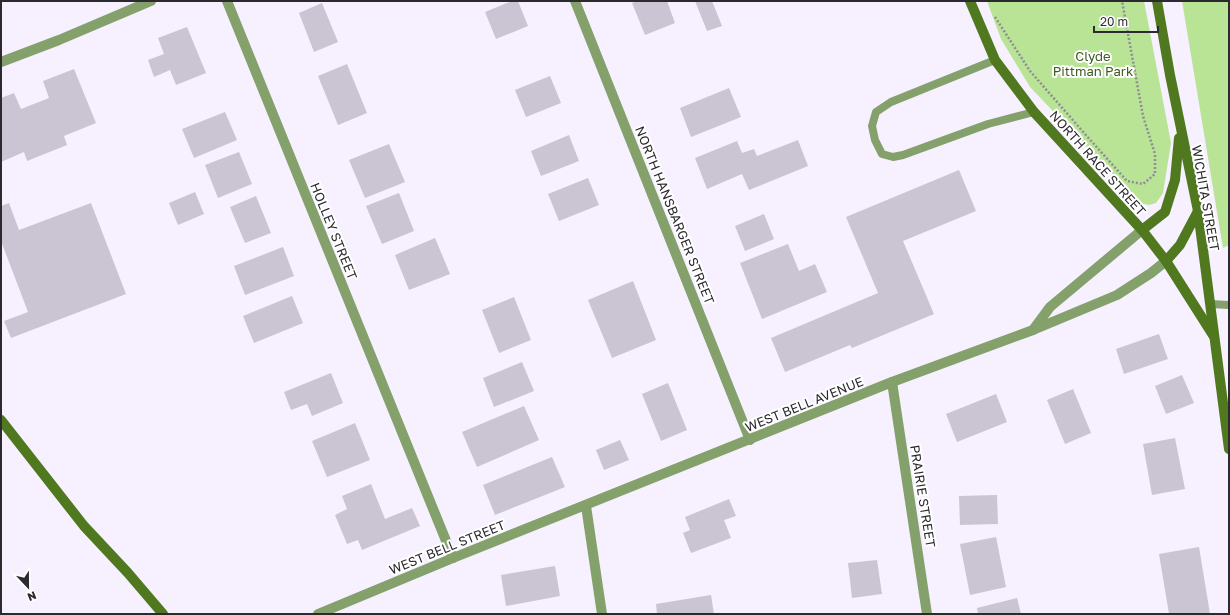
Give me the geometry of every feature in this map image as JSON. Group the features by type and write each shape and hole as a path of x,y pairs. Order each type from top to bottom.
{"street":[{"path":"1,62 59,40 151,1"},
{"name":"HOLLEY STREET","path":"228,1 453,558"},
{"name":"NORTH HANSBARGER STREET","path":"575,1 750,440"},
{"name":"NORTH RACE STREET","path":"970,1 995,60 1034,112 1142,230 1166,261 1215,338"},
{"name":"WICHITA STREET","path":"1157,1 1180,128 1198,211 1228,432 1229,449"},
{"path":"1033,330 1050,307 1165,212 1175,180 1180,128"},
{"path":"1166,261 1180,245 1198,211"},
{"name":"WEST BELL AVENUE","path":"586,506 892,382 1033,330 1117,295 1151,273 1166,261"},
{"name":"PRAIRIE STREET","path":"892,382 927,614"},
{"path":"1,420 84,526 128,573 162,614"},
{"path":"586,506 602,614"},
{"name":"WEST BELL STREET","path":"318,614 453,558 586,506"}],"lane":[{"path":"995,60 891,102 876,112 872,126 875,140 882,154 893,157 903,155 988,124 1034,112"},
{"path":"1210,304 1229,305"}],"path":[{"path":"994,14 1030,71 1127,181 1143,184 1155,174 1155,154 1143,116 1122,1"}],"green space":[{"name":"Clyde Pittman Park","path":"987,1 1144,1 1171,143 1163,193 1156,203 1149,205 1140,203 1030,87 1001,39"},
{"path":"1182,1 1229,1 1229,245 1223,248"}],"building":[{"path":"512,1 518,1 528,26 496,39 485,12"},
{"path":"637,1 667,1 675,23 645,35 632,3"},
{"path":"695,1 712,1 722,26 707,31"},
{"path":"322,3 338,42 314,52 299,13"},
{"path":"187,27 206,73 176,85 170,70 154,77 148,60 164,54 158,38"},
{"path":"347,64 367,113 338,125 318,76"},
{"path":"74,69 96,123 64,136 67,145 27,161 24,152 1,162 1,98 14,93 21,109 49,98 43,81"},
{"path":"550,76 561,103 526,117 515,90"},
{"path":"729,88 741,117 691,137 680,108"},
{"path":"225,112 237,140 194,158 182,129"},
{"path":"569,135 579,161 541,176 531,151"},
{"path":"798,140 808,166 749,190 742,174 707,189 695,158 737,141 742,153 754,149 757,156"},
{"path":"389,144 405,182 365,198 349,160"},
{"path":"239,152 252,184 218,198 205,165"},
{"path":"959,170 976,211 903,241 934,314 852,348 850,345 785,372 771,338 878,293 846,217"},
{"path":"588,178 599,205 559,221 548,194"},
{"path":"195,192 204,214 178,225 169,203"},
{"path":"399,193 414,231 382,244 366,206"},
{"path":"256,196 271,233 245,243 230,207"},
{"path":"9,203 19,230 91,203 126,294 11,338 4,321 28,312 1,241 1,206"},
{"path":"764,214 774,239 745,251 735,226"},
{"path":"435,238 450,274 409,290 395,255"},
{"path":"788,244 799,271 815,264 827,292 762,319 740,263"},
{"path":"283,247 294,276 245,295 234,266"},
{"path":"633,281 656,340 612,358 588,300"},
{"path":"292,296 303,323 254,343 243,316"},
{"path":"514,297 531,340 499,353 482,310"},
{"path":"1159,334 1168,359 1124,374 1116,349"},
{"path":"522,362 534,391 494,407 483,378"},
{"path":"331,373 343,403 312,416 307,404 291,410 284,392"},
{"path":"1182,375 1194,403 1166,414 1155,386"},
{"path":"668,383 687,430 661,441 642,394"},
{"path":"1073,389 1091,433 1065,444 1047,400"},
{"path":"996,394 1007,422 957,442 946,414"},
{"path":"524,406 539,440 477,467 462,432"},
{"path":"355,423 370,460 327,477 312,441"},
{"path":"1175,438 1185,489 1152,495 1143,444"},
{"path":"620,440 629,460 604,470 596,450"},
{"path":"552,457 565,487 495,515 483,485"},
{"path":"371,484 385,519 412,508 420,526 362,550 358,540 347,544 335,515 347,509 342,496"},
{"path":"997,495 998,524 960,525 959,496"},
{"path":"729,499 736,516 724,520 731,538 691,553 683,533 690,530 685,517"},
{"path":"996,537 1006,587 970,595 960,544"},
{"path":"1199,547 1210,614 1169,614 1159,554"},
{"path":"877,560 882,594 852,598 848,563"},
{"path":"555,566 560,596 506,606 501,575"},
{"path":"711,595 714,614 657,614 656,604"},
{"path":"1017,598 1021,614 978,614 977,608"}]}
